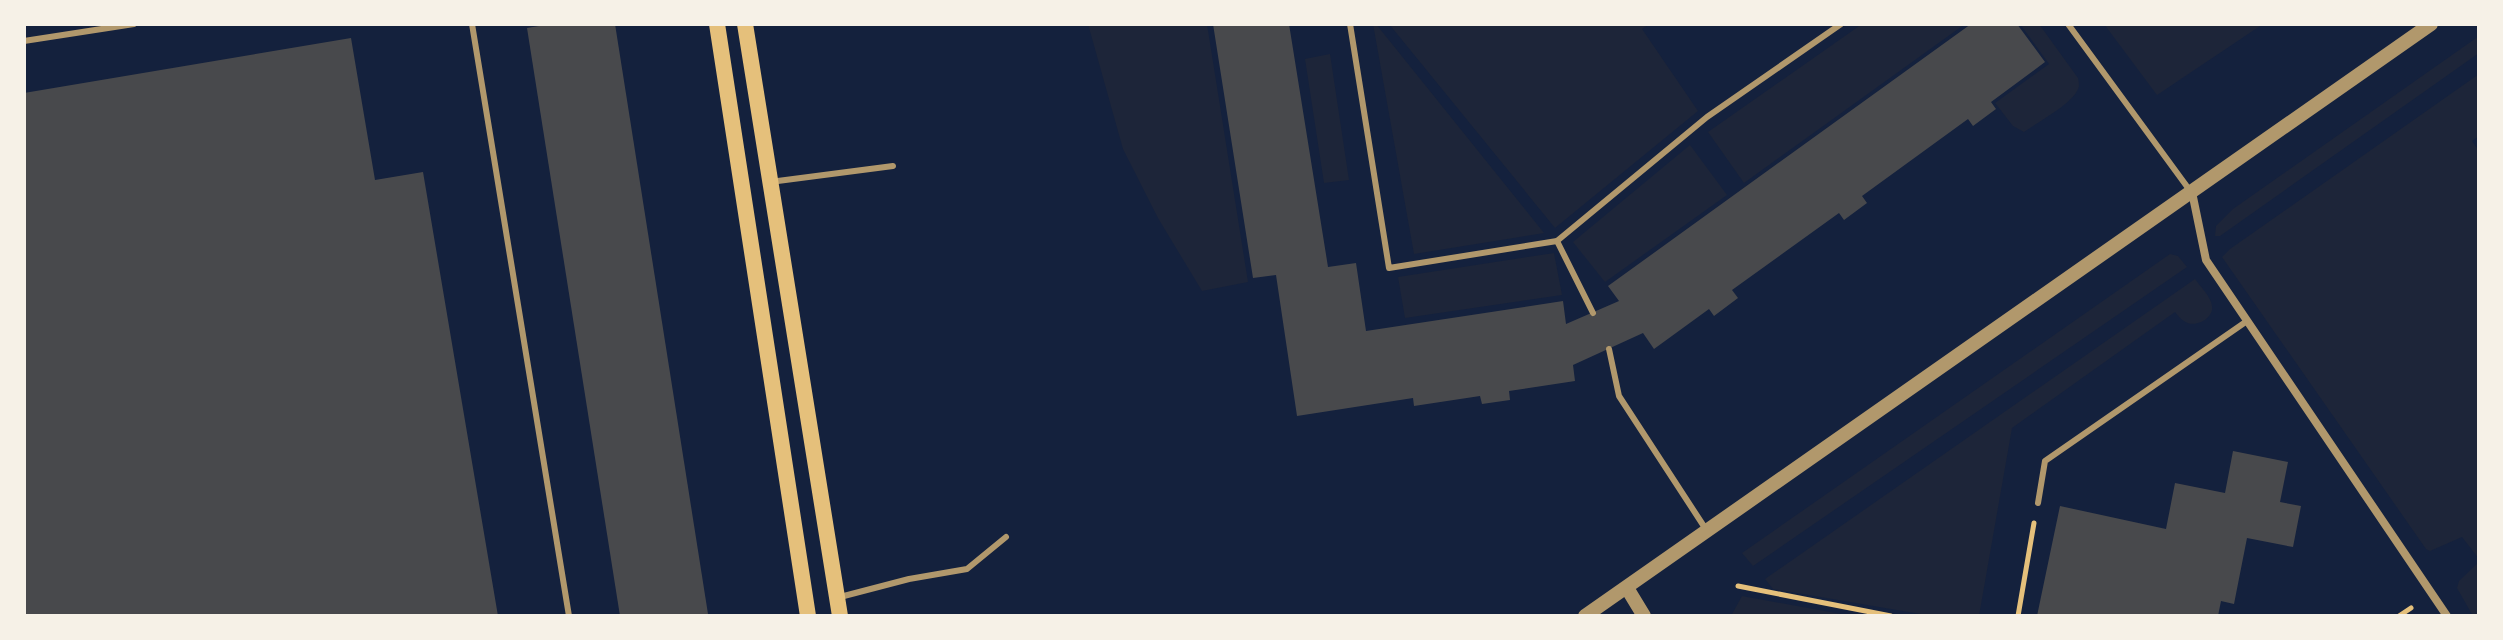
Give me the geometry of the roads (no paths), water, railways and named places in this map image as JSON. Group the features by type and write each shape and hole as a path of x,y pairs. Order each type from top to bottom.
{"main road":[{"path":"717,24 808,616"},
{"path":"745,24 840,616"}],"street":[{"path":"1585,616 2431,24"},
{"path":"2192,192 2206,260 2447,616"},
{"path":"1627,588 1644,616"}],"lane":[{"path":"24,41 134,24"},
{"path":"472,24 569,616"},
{"path":"1350,24 1389,268 1557,241 1707,117 1841,24"},
{"path":"2068,24 2192,192"},
{"path":"770,182 893,166"},
{"path":"1557,241 1593,313"},
{"path":"2038,503 2045,461 2247,321"},
{"path":"1609,349 1619,396 1707,531"},
{"path":"837,598 909,579 967,569 1006,537"}]}
